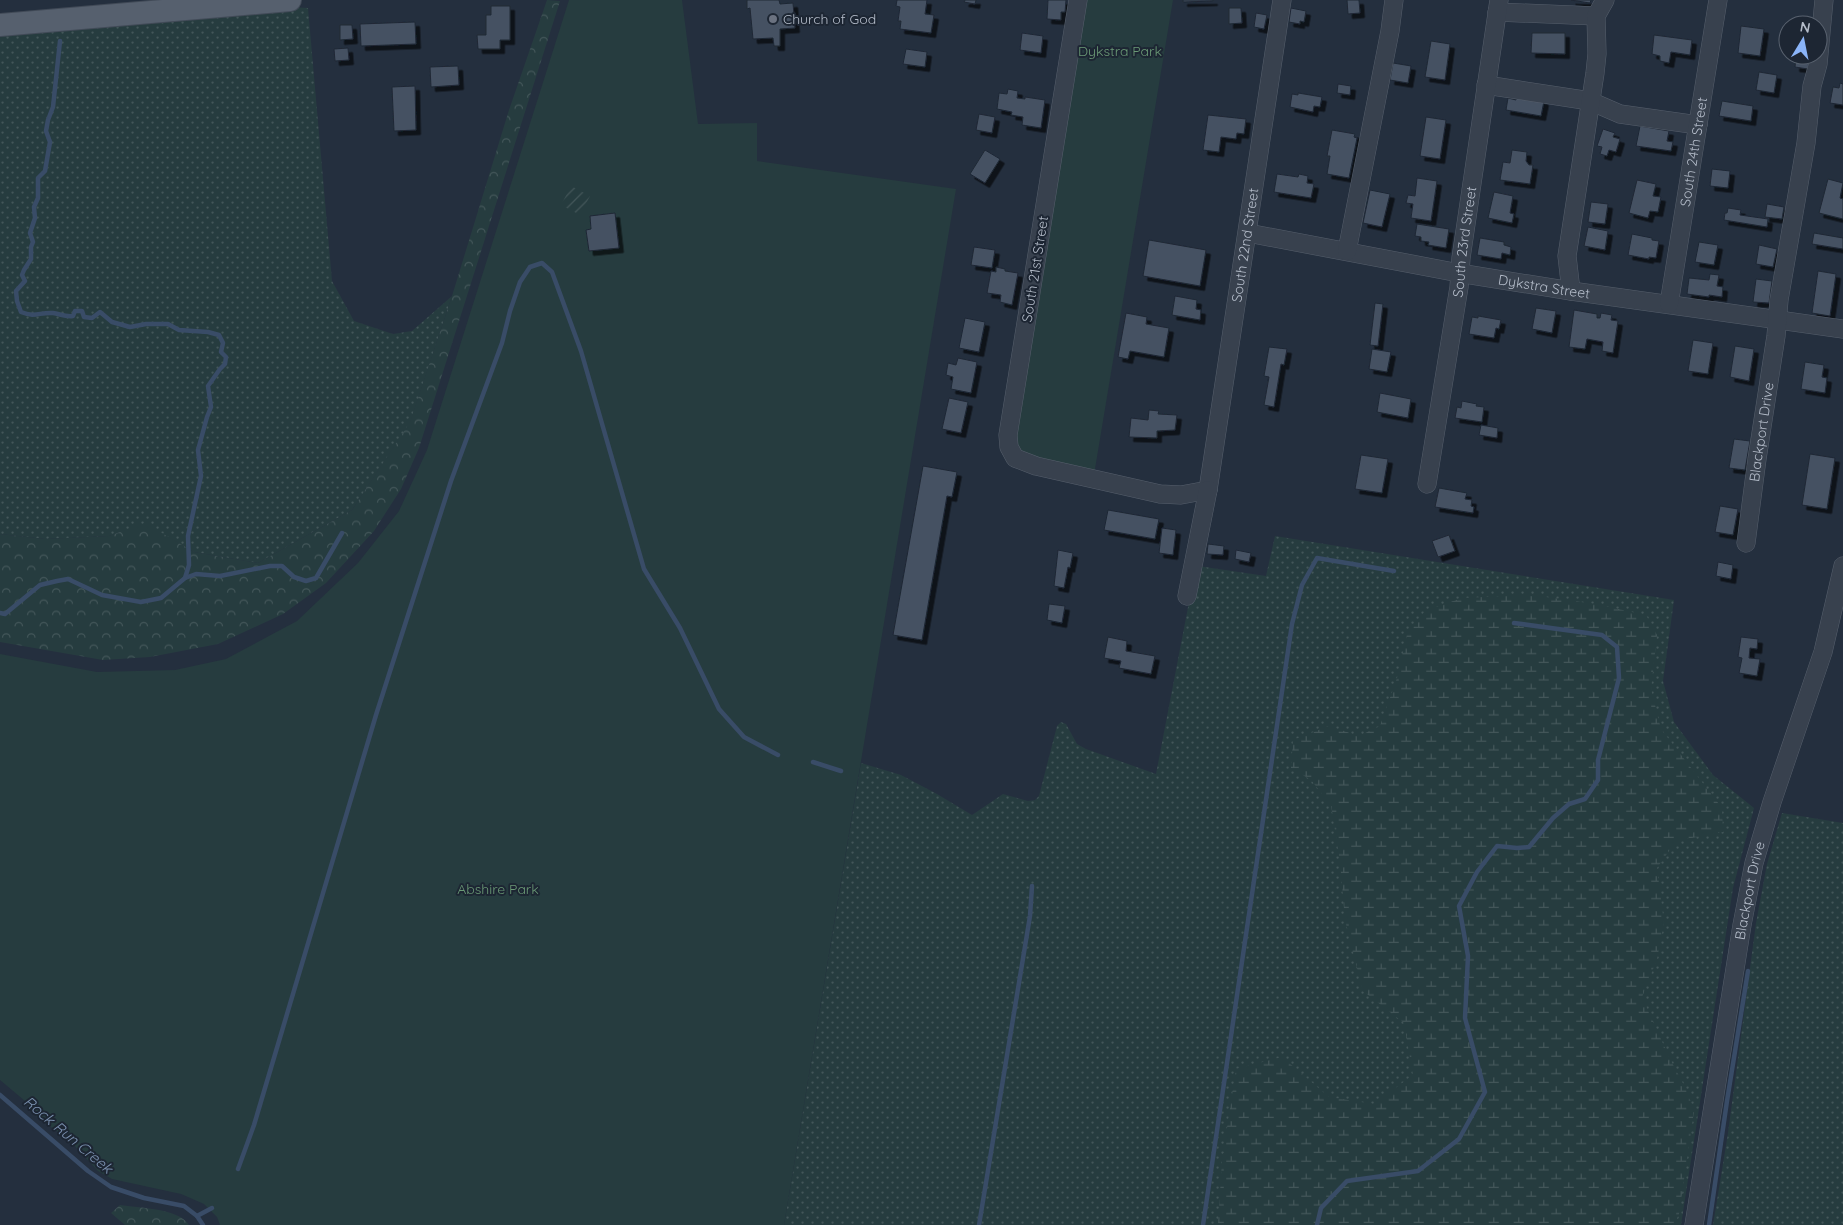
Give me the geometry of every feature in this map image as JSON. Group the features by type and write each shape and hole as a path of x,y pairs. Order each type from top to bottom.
{"main road":[{"path":"0,25 290,0"}],"street":[{"name":"South 21st Street","path":"1078,0 1008,435 1009,447 1015,458 1036,466 1160,494 1181,495 1208,490"},
{"name":"South 22nd Street","path":"1187,596 1208,490 1282,0"},
{"path":"1347,251 1390,31 1394,0"},
{"path":"1571,291 1567,256 1597,54 1596,16 1606,0"},
{"name":"South 24th Street","path":"1669,304 1718,0"},
{"name":"Blackport Drive","path":"1746,543 1777,321 1778,300 1806,143 1812,86 1818,64 1824,0"},
{"path":"1498,6 1596,16"},
{"name":"South 23rd Street","path":"1427,484 1459,287 1459,273 1498,6"},
{"path":"1486,85 1590,101 1620,114 1698,125"},
{"name":"Dykstra Street","path":"1248,233 1459,273 1571,291 1843,329"},
{"name":"Blackport Drive","path":"1694,1225 1742,925 1754,863 1772,802 1823,652 1836,603 1843,566"}],"green space":[{"path":"547,0 560,1 419,448 401,489 374,531 326,583 283,614 218,644 150,657 103,660 0,642 0,534 45,539 109,536 145,523 194,552 258,563 352,510 410,422 452,296 509,110"},
{"name":"Abshire Park","path":"569,0 682,0 698,124 757,123 757,161 956,189 784,1225 220,1225 217,1217 204,1204 181,1194 112,1179 98,1171 70,1141 36,1116 25,1101 0,1080 0,654 97,672 175,670 226,659 297,621 358,563 399,511 427,450"},
{"name":"Dykstra Park","path":"1083,0 1173,0 1094,475 1043,464 1013,447"},
{"path":"272,6 308,8 332,281 354,321 393,334 412,331 452,296 410,423 352,510 258,563 194,552 145,524 109,536 45,539 0,534 0,34"},
{"path":"571,186 590,196 580,215 561,205"},
{"path":"1275,536 1674,600 1663,681 1674,722 1713,775 1754,808 1733,888 1681,1225 784,1225 861,763 901,775 972,815 1003,794 1028,801 1035,800 1039,796 1057,726 1061,722 1066,724 1077,744 1086,749 1156,774 1190,597 1198,566 1266,576"},
{"path":"1532,595 1595,604 1646,615 1657,635 1651,689 1661,729 1722,808 1723,832 1676,841 1657,868 1664,923 1657,959 1642,997 1669,1057 1687,1091 1694,1111 1679,1214 1674,1225 1218,1225 1222,1161 1236,1069 1282,1057 1329,1097 1374,1104 1413,1075 1404,1023 1363,991 1345,920 1340,862 1331,805 1311,780 1291,768 1293,740 1329,726 1359,736 1380,726 1397,678 1407,635 1425,611 1462,598"},
{"path":"1782,813 1843,823 1843,1225 1713,1225 1728,1133 1756,923 1767,864"},
{"path":"120,1205 168,1212 184,1219 189,1225 125,1225 111,1213"}],"building":[{"name":"Church of God","path":"747,0 779,0 780,4 793,3 795,28 780,29 780,46 774,46 773,38 753,39 750,8 747,9"},
{"path":"897,0 927,0 925,14 934,15 931,33 900,29 901,21 898,21 900,7 896,6"},
{"path":"965,0 976,0 975,4 964,2"},
{"path":"1048,0 1066,0 1065,12 1061,12 1061,20 1047,19"},
{"path":"1183,0 1213,0 1213,1 1183,2"},
{"path":"1347,0 1359,0 1360,13 1348,14"},
{"path":"1571,0 1591,0 1590,3"},
{"path":"491,6 510,6 510,40 500,40 500,49 478,49 477,35 486,35 486,15 491,15"},
{"path":"1229,8 1241,8 1242,23 1229,24"},
{"path":"1291,8 1306,11 1304,22 1300,21 1300,24 1289,22"},
{"path":"1256,13 1267,15 1264,29 1254,27"},
{"path":"415,22 416,44 361,46 360,24"},
{"path":"340,25 352,25 353,39 340,40"},
{"path":"1741,26 1764,29 1760,56 1738,53"},
{"path":"1022,33 1043,36 1041,53 1020,50"},
{"path":"1532,33 1565,33 1565,54 1531,53"},
{"path":"1654,35 1692,40 1690,55 1671,52 1669,63 1660,61 1660,56 1652,54"},
{"path":"1431,41 1450,44 1445,80 1425,77"},
{"path":"348,48 349,60 335,61 334,49"},
{"path":"906,49 927,52 925,67 903,64"},
{"path":"1393,63 1411,66 1408,83 1390,80"},
{"path":"1795,65 1808,65 1808,69 1795,67"},
{"path":"458,66 459,85 431,87 430,67"},
{"path":"1759,72 1777,75 1774,93 1756,90"},
{"path":"1840,83 1843,84 1843,105 1830,103 1833,87 1839,88"},
{"path":"1338,84 1351,86 1350,95 1337,93"},
{"path":"415,86 416,130 394,131 392,87"},
{"path":"1008,89 1018,91 1017,98 1025,99 1025,97 1045,100 1041,128 1022,125 1023,117 1011,115 1012,112 997,109 999,93 1007,94"},
{"path":"1298,93 1322,97 1320,107 1314,106 1313,112 1290,107 1292,94 1298,95"},
{"path":"1517,93 1544,101 1541,116 1506,110 1508,98 1516,100"},
{"path":"1722,101 1753,106 1751,121 1719,116"},
{"path":"979,114 995,117 992,133 976,130"},
{"path":"1208,115 1246,119 1244,134 1237,133 1236,139 1221,137 1219,152 1203,150"},
{"path":"1426,117 1446,120 1440,159 1420,156"},
{"path":"1640,126 1669,131 1667,141 1673,142 1671,151 1636,146"},
{"path":"1603,129 1615,133 1613,137 1620,139 1616,152 1609,150 1607,156 1600,154 1602,147 1597,146"},
{"path":"1332,130 1355,134 1354,137 1357,138 1349,178 1327,174 1330,156 1327,156"},
{"path":"985,150 1000,159 985,183 970,174"},
{"path":"1512,150 1527,152 1526,161 1529,165 1533,165 1530,184 1500,180 1503,162 1510,163"},
{"path":"1712,169 1730,171 1728,188 1710,186"},
{"path":"1277,174 1298,177 1299,174 1308,176 1307,183 1314,184 1311,198 1274,192"},
{"path":"1417,178 1437,181 1431,221 1411,218 1413,204 1406,203 1408,195 1415,196"},
{"path":"1828,179 1843,183 1840,198 1843,199 1843,219 1819,213"},
{"path":"1637,180 1656,184 1653,196 1661,197 1658,212 1650,211 1648,218 1629,213"},
{"path":"1370,190 1390,194 1382,227 1363,223"},
{"path":"1494,192 1513,196 1510,213 1514,214 1512,223 1488,218"},
{"path":"1591,202 1608,204 1605,224 1588,222"},
{"path":"1767,204 1784,207 1782,219 1765,217"},
{"path":"1728,208 1741,210 1740,215 1768,219 1767,227 1724,220"},
{"path":"615,213 619,248 589,251 586,230 591,229 590,216"},
{"path":"1417,224 1449,229 1446,248 1428,245 1429,242 1421,241 1421,237 1415,236"},
{"path":"1588,227 1608,231 1605,250 1584,246"},
{"path":"1814,233 1843,238 1843,249 1812,244"},
{"path":"1632,234 1659,241 1656,258 1649,257 1649,259 1628,255"},
{"path":"1480,238 1504,242 1504,245 1511,247 1510,255 1502,253 1501,259 1477,255"},
{"path":"1149,240 1206,250 1200,286 1143,276"},
{"path":"1699,242 1718,245 1714,265 1695,262"},
{"path":"1759,245 1777,249 1773,267 1756,264"},
{"path":"974,247 995,250 992,268 971,265"},
{"path":"996,267 1018,273 1012,305 1000,302 1001,295 987,293 991,271 996,272"},
{"path":"1818,271 1836,274 1830,316 1812,313"},
{"path":"1710,274 1719,275 1717,286 1723,287 1722,297 1687,294 1689,278 1709,280"},
{"path":"1756,279 1772,281 1769,303 1753,302"},
{"path":"1175,296 1197,300 1196,309 1201,310 1200,320 1172,315"},
{"path":"1375,303 1383,304 1378,346 1370,345"},
{"path":"1536,308 1556,311 1552,333 1532,329"},
{"path":"1574,310 1597,314 1597,318 1600,318 1601,313 1612,315 1611,320 1618,321 1613,353 1602,351 1603,342 1587,339 1585,349 1569,347"},
{"path":"1126,313 1147,317 1146,324 1169,328 1164,357 1130,351 1128,359 1118,357"},
{"path":"1478,316 1501,320 1499,329 1496,328 1494,338 1469,334 1472,317 1478,318"},
{"path":"965,318 985,322 979,352 959,348"},
{"path":"1693,340 1713,343 1708,374 1688,371"},
{"path":"1735,346 1754,349 1749,381 1730,377"},
{"path":"1269,347 1287,349 1284,365 1281,364 1274,407 1264,405 1269,377 1264,376"},
{"path":"1372,349 1391,352 1387,372 1369,369"},
{"path":"958,358 977,362 971,393 951,389 953,377 946,375 948,363 956,365"},
{"path":"1805,362 1824,365 1822,377 1827,378 1825,393 1801,389"},
{"path":"1380,393 1411,399 1408,418 1377,412"},
{"path":"949,398 968,402 961,433 942,429"},
{"path":"1462,401 1484,407 1482,422 1455,418 1457,407 1461,408"},
{"path":"1149,410 1159,411 1158,414 1177,415 1175,430 1157,431 1157,438 1129,437 1131,418 1148,420"},
{"path":"1481,425 1498,428 1497,438 1479,435"},
{"path":"1734,439 1750,441 1745,470 1729,468"},
{"path":"1810,454 1835,458 1827,509 1802,505"},
{"path":"1361,455 1388,459 1382,493 1355,489"},
{"path":"923,466 957,472 952,497 947,496 922,640 893,635"},
{"path":"1439,488 1467,493 1465,499 1472,500 1473,513 1435,507"},
{"path":"1720,506 1738,509 1733,535 1715,532"},
{"path":"1108,510 1159,519 1155,539 1104,530"},
{"path":"1162,528 1176,530 1173,555 1159,553"},
{"path":"1449,535 1455,551 1438,557 1432,541"},
{"path":"1208,544 1224,546 1223,555 1207,554"},
{"path":"1058,550 1073,553 1064,588 1054,586"},
{"path":"1236,550 1251,553 1249,562 1235,559"},
{"path":"1718,562 1733,565 1731,579 1716,576"},
{"path":"1049,604 1065,606 1062,623 1047,620"},
{"path":"1108,637 1127,641 1126,651 1155,656 1151,674 1119,668 1121,661 1104,658"},
{"path":"1741,637 1758,639 1757,649 1750,648 1749,658 1760,659 1757,676 1739,673 1742,658 1738,657"}],"waterway":[{"path":"0,613 5,614 40,585 57,581 68,579 102,595 141,602 161,598 185,578 189,565 188,536 201,476 198,450 211,407 208,386 225,364 226,357 221,352 223,343 219,335 208,332 179,330 168,324 146,324 130,327 112,322 100,312 92,318 84,317 82,311 75,311 73,316 53,313 30,315 21,312 16,291 25,281 22,275 31,259 33,242 30,233 35,218 34,207 38,198 38,178 45,171 50,142 46,131 53,107 60,41"},
{"path":"238,1169 254,1125 376,715 451,481 502,343 520,282 530,267 542,263 552,272 581,351 644,569 680,628 719,709 744,737 778,755"},
{"path":"185,578 196,574 220,576 270,566 282,566 294,577 306,581 316,578 342,533"},
{"path":"1203,1225 1292,624 1302,585 1317,558 1394,571"},
{"path":"1317,1225 1321,1208 1347,1181 1418,1171 1459,1139 1485,1092 1465,1018 1468,956 1459,906 1477,872 1497,846 1529,847 1553,818 1569,804 1585,799 1598,780 1598,760 1619,678 1617,647 1602,635 1514,623"},
{"path":"813,762 841,771"},
{"path":"979,1225 1030,916 1032,886"},
{"path":"1709,1225 1748,971"},
{"name":"Rock Run Creek","path":"0,1095 88,1171 111,1187 144,1198 184,1206 197,1216 203,1225"},
{"path":"197,1216 212,1208"}],"place":[{"name":"Church of God","path":"773,19"}]}
